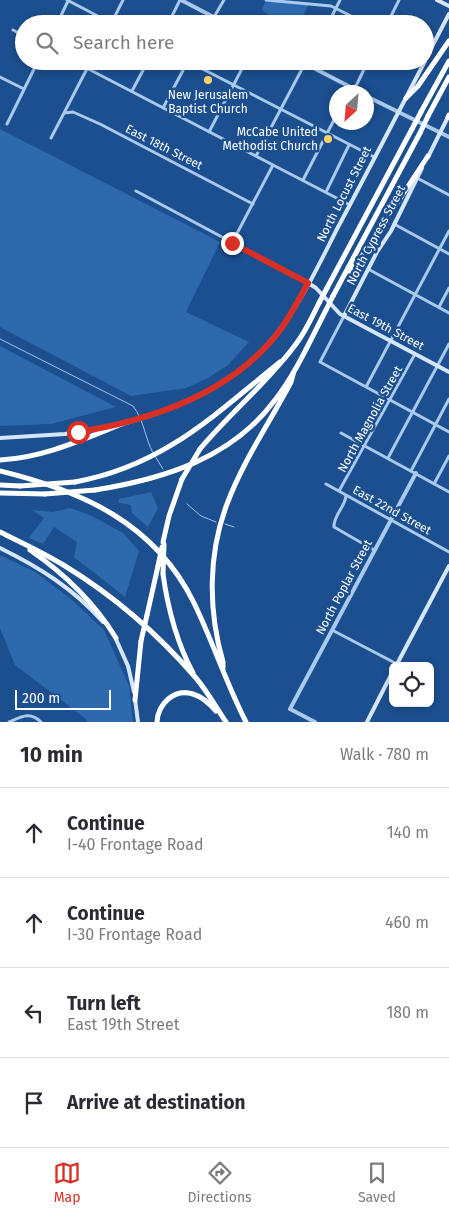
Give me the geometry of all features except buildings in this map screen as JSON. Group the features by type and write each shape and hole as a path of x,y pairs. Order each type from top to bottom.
{"highway":[{"path":"434,63 449,41"},
{"path":"135,700 141,641 146,615 169,516 182,479 200,449 218,427 269,376 297,342 449,61"},
{"path":"406,98 418,86 429,70"},
{"path":"0,493 46,494 96,490 160,476 188,466 220,451 237,440 262,417 276,400 294,371 449,77"},
{"path":"339,284 359,261 428,156"},
{"path":"0,485 20,486 75,482 109,474 144,462 168,449 189,434 280,362"},
{"path":"223,671 223,662 214,624 212,594 219,532 234,487 291,382 294,371"},
{"path":"0,460 18,459 44,453 127,422"},
{"path":"0,471 50,485 96,504 117,516 147,540 172,567 189,592 246,722"},
{"path":"0,532 64,566 116,601 150,630 196,678"},
{"path":"13,539 53,566 82,592 116,638"},
{"path":"164,541 163,574 167,604 173,627 181,649 196,678 226,721"},
{"path":"157,722 159,710 165,701 173,696 185,693 194,694 202,698 226,721"}],"main road":[{"path":"437,0 449,6"},
{"name":"North Locust Street","path":"434,41 449,14"},
{"name":"North Locust Street","path":"0,438 65,434 145,417 200,395 225,381 244,367 280,329 308,283 420,70"},
{"name":"North Cypress Street","path":"344,316 394,224 449,116"},
{"name":"East 19th Street","path":"308,283 316,288 344,316 449,372"},
{"path":"0,548 39,568 66,587 92,611 116,638 130,674 138,722"},
{"path":"398,662 448,569"},
{"path":"367,722 389,679"}],"street":[{"path":"60,15 68,0 97,15"},
{"path":"116,15 123,0"},
{"path":"173,15 181,0 211,15"},
{"path":"214,15 224,0"},
{"path":"266,0 329,5 348,15"},
{"path":"333,15 340,0"},
{"path":"392,15 399,0"},
{"path":"7,124 34,70"},
{"path":"51,138 87,70"},
{"path":"92,70 350,204"},
{"path":"132,92 143,70"},
{"path":"163,108 183,70"},
{"path":"205,70 374,157"},
{"path":"209,132 242,70"},
{"path":"256,156 301,70"},
{"path":"319,70 342,85"},
{"path":"356,85 364,70"},
{"path":"0,77 24,89"},
{"path":"374,100 449,137"},
{"name":"East 18th Street","path":"64,113 73,112 100,124 253,204"},
{"path":"303,180 329,130"},
{"path":"326,192 349,144"},
{"path":"232,243 273,165"},
{"path":"417,178 449,195"},
{"name":"East 19th Street","path":"136,191 308,283"},
{"path":"394,224 449,254"},
{"path":"449,231 366,387 449,432"},
{"path":"368,269 449,312"},
{"path":"439,307 449,288"},
{"name":"North Cypress Street","path":"344,316 320,362 366,387"},
{"path":"388,458 449,344"},
{"name":"North Magnolia Street","path":"340,492 415,354"},
{"path":"411,471 449,399"},
{"path":"341,433 449,492"},
{"path":"434,484 449,456"},
{"name":"North Poplar Street","path":"314,722 290,709 416,473"},
{"name":"East 22nd Street","path":"326,484 449,552"},
{"path":"346,495 346,501 333,523 335,528 374,550"},
{"path":"332,630 391,662"},
{"path":"9,722 25,715 34,717 41,722"}],"shaded area":[{"path":"266,0 309,4 304,15 269,15 262,10"},
{"path":"0,129 220,242 186,312 249,342 228,365 208,378 186,388 131,396 0,327"},
{"path":"0,346 116,407 51,424 0,426"},
{"path":"151,492 158,508 148,527 132,513 131,505 119,503 119,499"},
{"path":"70,508 90,515 123,533 139,551 125,597 74,557 77,542 54,527 43,544 29,538 44,518 32,510 53,512"},
{"path":"0,555 35,572 71,599 104,630 129,686 133,722 87,722 86,719 15,665 0,628"}],"waterway":[{"path":"0,339 133,406 140,417 153,453"},
{"path":"155,456 163,469"},
{"path":"187,504 201,516 216,522"},
{"path":"225,524 234,527"}],"place":[{"name":"New Jerusalem Baptist Church","path":"208,80"},
{"name":"McCabe United Methodist Church","path":"328,139"}],"route":[{"path":"78,432 149,416 200,395 244,367 280,329 308,283 232,243"}]}
